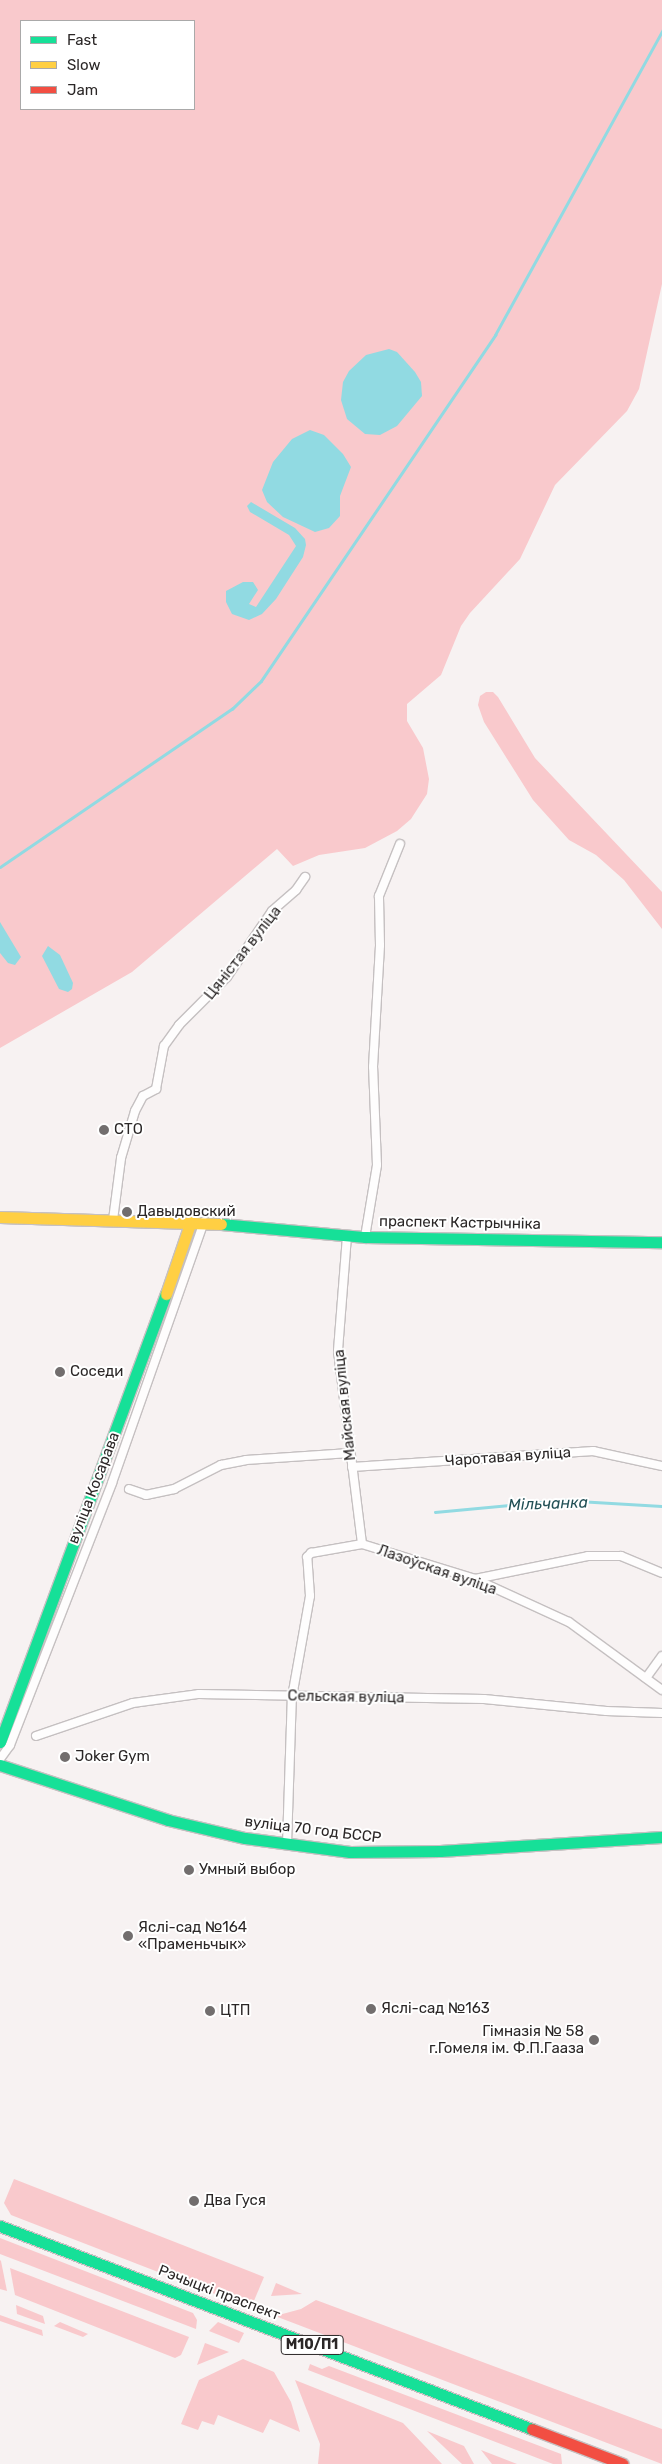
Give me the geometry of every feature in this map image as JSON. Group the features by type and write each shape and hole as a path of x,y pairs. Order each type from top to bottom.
{"street":[{"path":"365,1237 377,1166 373,1067 380,945 379,896 400,844"},
{"name":"Цяністая вуліца","path":"112,1220 120,1158 135,1110 143,1096 156,1089 164,1046 179,1025 227,977 272,911 296,890 305,877"},
{"path":"0,1217 191,1221"},
{"name":"праспект Кастрычніка","path":"191,1221 365,1237 662,1242"},
{"name":"вуліца Косарава","path":"0,1742 138,1377 191,1221"},
{"name":"вуліца Косарава","path":"0,1759 10,1745 112,1482 204,1222"},
{"name":"Майская вуліца","path":"347,1236 338,1351 362,1544"},
{"name":"Чаротавая вуліца","path":"352,1467 593,1451 662,1466"},
{"path":"129,1489 146,1495 174,1489 221,1465 246,1460 350,1454"},
{"name":"Лазоўская вуліца","path":"292,1697 310,1596 307,1557 322,1550 362,1544 475,1579 568,1622 662,1690"},
{"path":"475,1579 588,1556 621,1556 662,1573"},
{"path":"646,1678 662,1656"},
{"name":"Сельская вуліца","path":"36,1736 149,1700 237,1693 292,1697 484,1699 606,1712 662,1713"},
{"path":"288,1844 292,1697"},
{"name":"вуліца 70 год БССР","path":"0,1765 168,1820 245,1838 288,1844 386,1854 662,1837"},
{"name":"Рэчыцкі праспект","path":"0,2226 623,2464"}],"shaded area":[{"path":"0,0 662,0 662,284 639,389 627,411 555,485 520,559 470,613 461,626 441,675 407,704 407,721 423,748 429,779 427,794 411,819 397,831 365,848 319,855 293,866 277,849 132,972 0,1048"},
{"path":"486,692 493,692 498,697 535,758 662,892 662,929 624,880 596,855 569,840 533,800 484,722 478,705 480,696"},
{"path":"14,2179 264,2277 251,2308 11,2215 4,2203"},
{"path":"0,2238 193,2313 197,2320 196,2329 0,2254"},
{"path":"1,2261 7,2291 0,2289"},
{"path":"10,2268 189,2337 181,2355 175,2358 15,2295"},
{"path":"276,2283 302,2294 271,2296"},
{"path":"316,2300 662,2429 662,2464 275,2316 301,2309"},
{"path":"16,2305 43,2316 45,2324 17,2314"},
{"path":"0,2315 42,2330 43,2336 0,2321"},
{"path":"60,2322 88,2334 83,2337 54,2326"},
{"path":"218,2322 244,2333 239,2343 209,2331"},
{"path":"205,2343 229,2352 197,2365"},
{"path":"243,2359 274,2372 291,2402 300,2432 270,2419 263,2433 218,2415 214,2425 202,2421 198,2430 181,2424 199,2380"},
{"path":"310,2364 322,2369 329,2366 561,2454 562,2464 553,2464 308,2370"},
{"path":"295,2380 403,2423 442,2464 318,2464 320,2444"},
{"path":"427,2431 464,2446 474,2464 462,2464"},
{"path":"481,2450 517,2464 492,2464"}],"water":[{"path":"389,349 397,352 415,372 421,382 422,396 397,426 380,435 365,434 347,419 341,400 343,382 349,371 366,355"},
{"path":"310,430 324,435 343,454 351,467 340,496 340,516 329,528 315,532 283,517 267,502 262,490 273,462 292,439"},
{"path":"251,502 295,528 305,539 306,545 303,557 276,599 262,614 249,620 232,614 226,602 226,591 243,582 253,582 258,590 249,604 256,607 296,546 289,535 250,512 247,506"},
{"path":"0,922 21,957 15,965 8,963 0,953"},
{"path":"48,946 60,955 73,983 72,989 68,992 59,989 42,956"}],"waterway":[{"path":"0,867 232,709 261,681 495,335 662,31"},
{"name":"Мільчанка","path":"435,1512 561,1500 662,1506"}],"traffic: fast":[{"path":"221,1224 365,1237 662,1242"},
{"path":"0,1742 166,1294"},
{"path":"0,1765 168,1820 245,1838 350,1852 440,1851 662,1837"},
{"path":"0,2226 532,2429"}],"traffic: slow":[{"path":"0,1217 221,1224"},
{"path":"166,1294 191,1221"}],"traffic: jam":[{"path":"532,2429 623,2464"}],"place":[{"name":"СТО","path":"104,1130"},
{"name":"Давыдовский","path":"127,1212"},
{"name":"Соседи","path":"60,1372"},
{"name":"Joker Gym","path":"65,1757"},
{"name":"Умный выбор","path":"189,1870"},
{"name":"Яслі-сад №164 «Праменьчык»","path":"128,1936"},
{"name":"Яслі-сад №163","path":"371,2009"},
{"name":"ЦТП","path":"210,2011"},
{"name":"Гімназія № 58 г.Гомеля ім. Ф.П.Гааза","path":"594,2040"},
{"name":"Два Гуся","path":"194,2201"}]}
